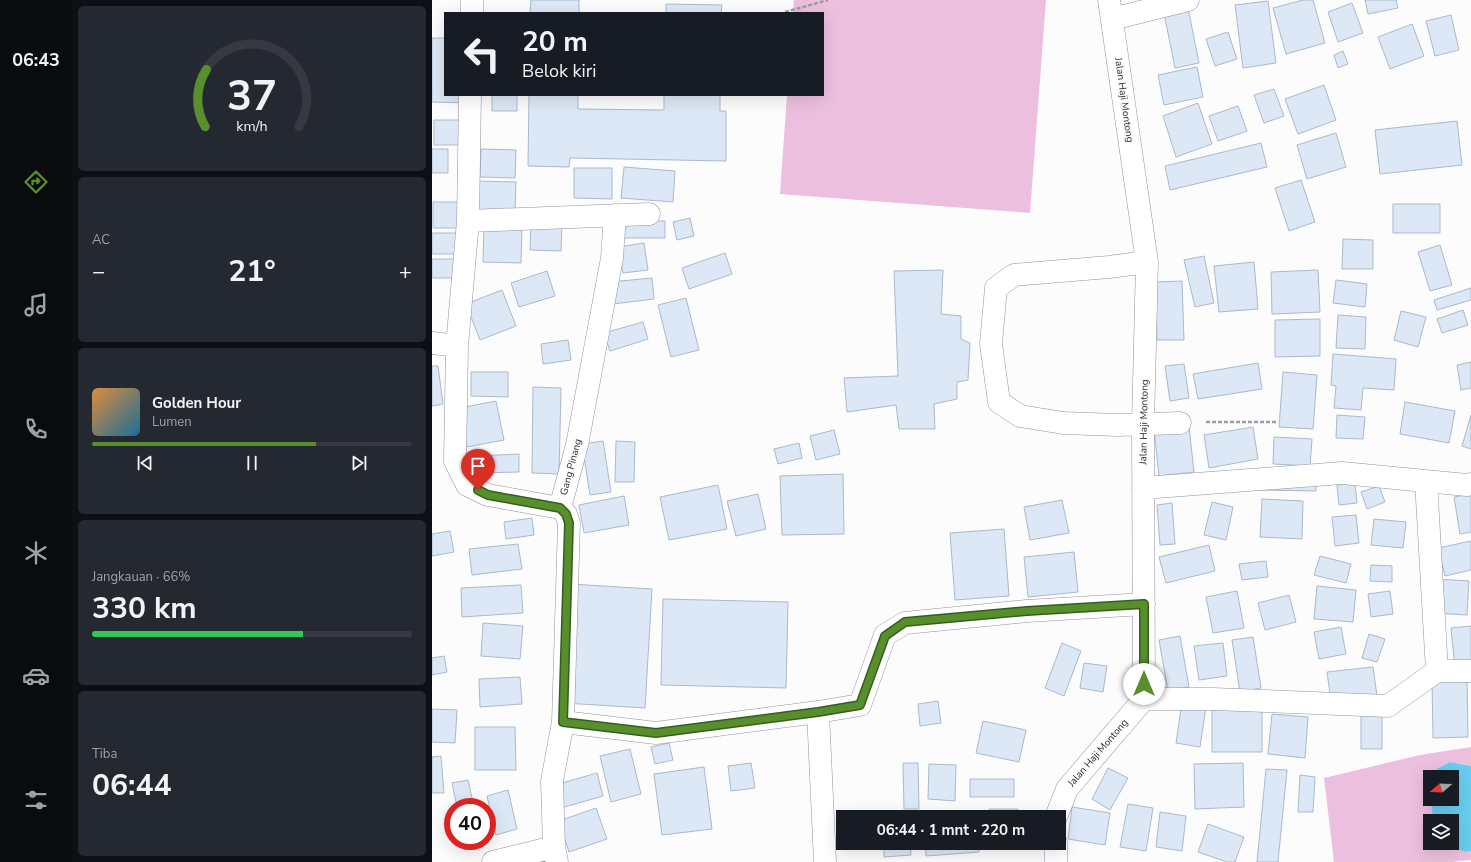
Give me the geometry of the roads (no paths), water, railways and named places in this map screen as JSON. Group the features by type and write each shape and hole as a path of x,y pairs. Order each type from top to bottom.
{"street":[{"path":"472,0 472,12"},
{"path":"1110,9 1188,0"},
{"name":"Jalan Haji Montong","path":"1059,810 1067,789 1144,699 1143,424 1147,262 1110,9"},
{"name":"Gang Pinang","path":"470,96 468,221 457,346 455,461 467,485 488,495 560,508 577,445 612,258 615,215"},
{"path":"468,221 649,214"},
{"path":"1147,262 1109,267 1014,275 996,288 991,344 999,402 1020,416 1063,423 1118,425 1180,423"},
{"path":"432,343 457,346"},
{"path":"1143,488 1342,473 1467,485 1471,484"},
{"path":"1426,481 1437,671"},
{"path":"493,862 555,855 552,781 563,722 569,523 566,514 560,508"},
{"path":"563,722 656,733 818,712 860,705 885,636 905,622 1027,611 1144,604"},
{"path":"1144,699 1213,699 1388,706 1437,671 1471,671"},
{"path":"818,712 825,862"},
{"path":"1056,850 1056,862"}],"water":[{"path":"1450,762 1471,766 1471,851 1465,852 1459,850 1459,814 1432,814 1432,806 1459,806 1459,770 1436,769"}]}
